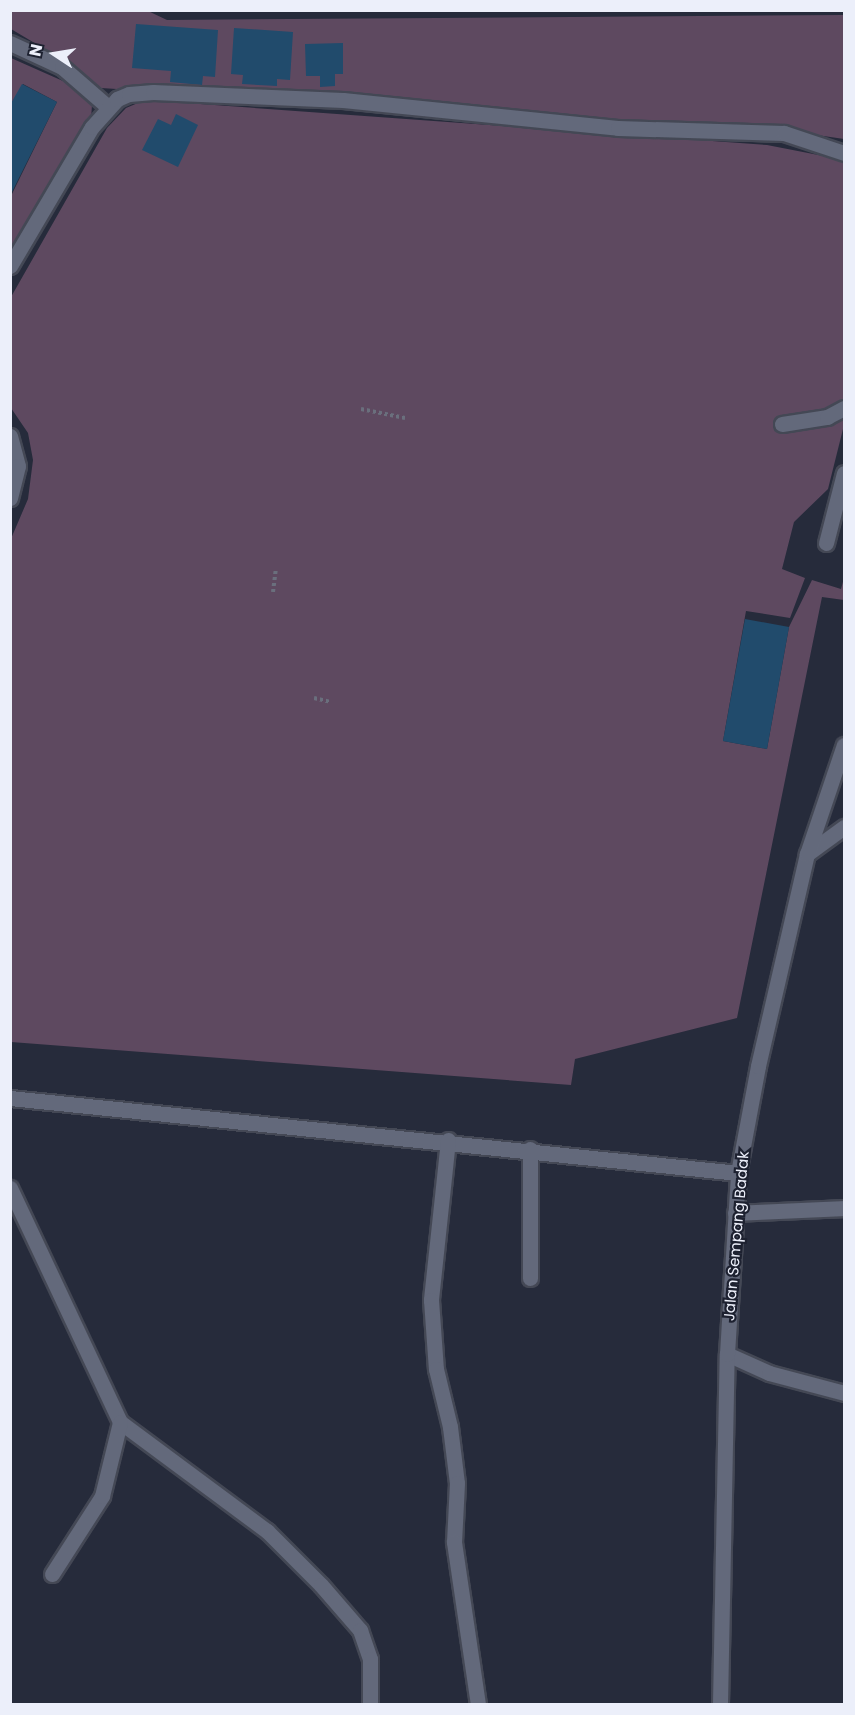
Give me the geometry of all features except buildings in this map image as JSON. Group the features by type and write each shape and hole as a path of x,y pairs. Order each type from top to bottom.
{"street":[{"path":"10,43 62,67 108,107"},
{"path":"10,266 92,127 108,107 129,94 153,92 343,100 618,128 784,133 844,153"},
{"path":"782,424 827,417 844,408"},
{"path":"10,436 18,466 10,498"},
{"path":"826,543 844,473"},
{"name":"Jalan Sempang Badak","path":"720,1704 727,1354 738,1173 758,1066 807,854 844,746"},
{"path":"807,854 844,827"},
{"path":"10,1098 448,1140 738,1173"},
{"path":"448,1140 431,1300 436,1369 450,1427 457,1483 454,1542 478,1704"},
{"path":"530,1149 530,1278"},
{"path":"10,1188 120,1422 267,1531 321,1585 360,1630 370,1659 370,1704"},
{"path":"735,1213 844,1208"},
{"path":"727,1354 769,1373 844,1393"},
{"path":"52,1574 102,1496 120,1422"}],"path":[{"path":"361,409 405,418"},
{"path":"273,592 276,569"},
{"path":"314,698 331,702"}],"shaded area":[{"path":"11,10 148,11 167,20 844,15 844,139 803,133 101,88 75,67 11,29"},
{"path":"11,58 81,89 92,105 91,119 11,256 11,196 57,102 23,84 11,105"},
{"path":"145,100 767,145 844,160 844,425 828,489 794,522 782,569 805,578 790,618 746,611 723,741 767,749 789,627 812,580 841,589 844,578 844,600 822,597 737,1018 575,1059 571,1085 11,1042 10,541 28,499 33,460 28,433 11,408 11,297 107,128 126,108"}]}
